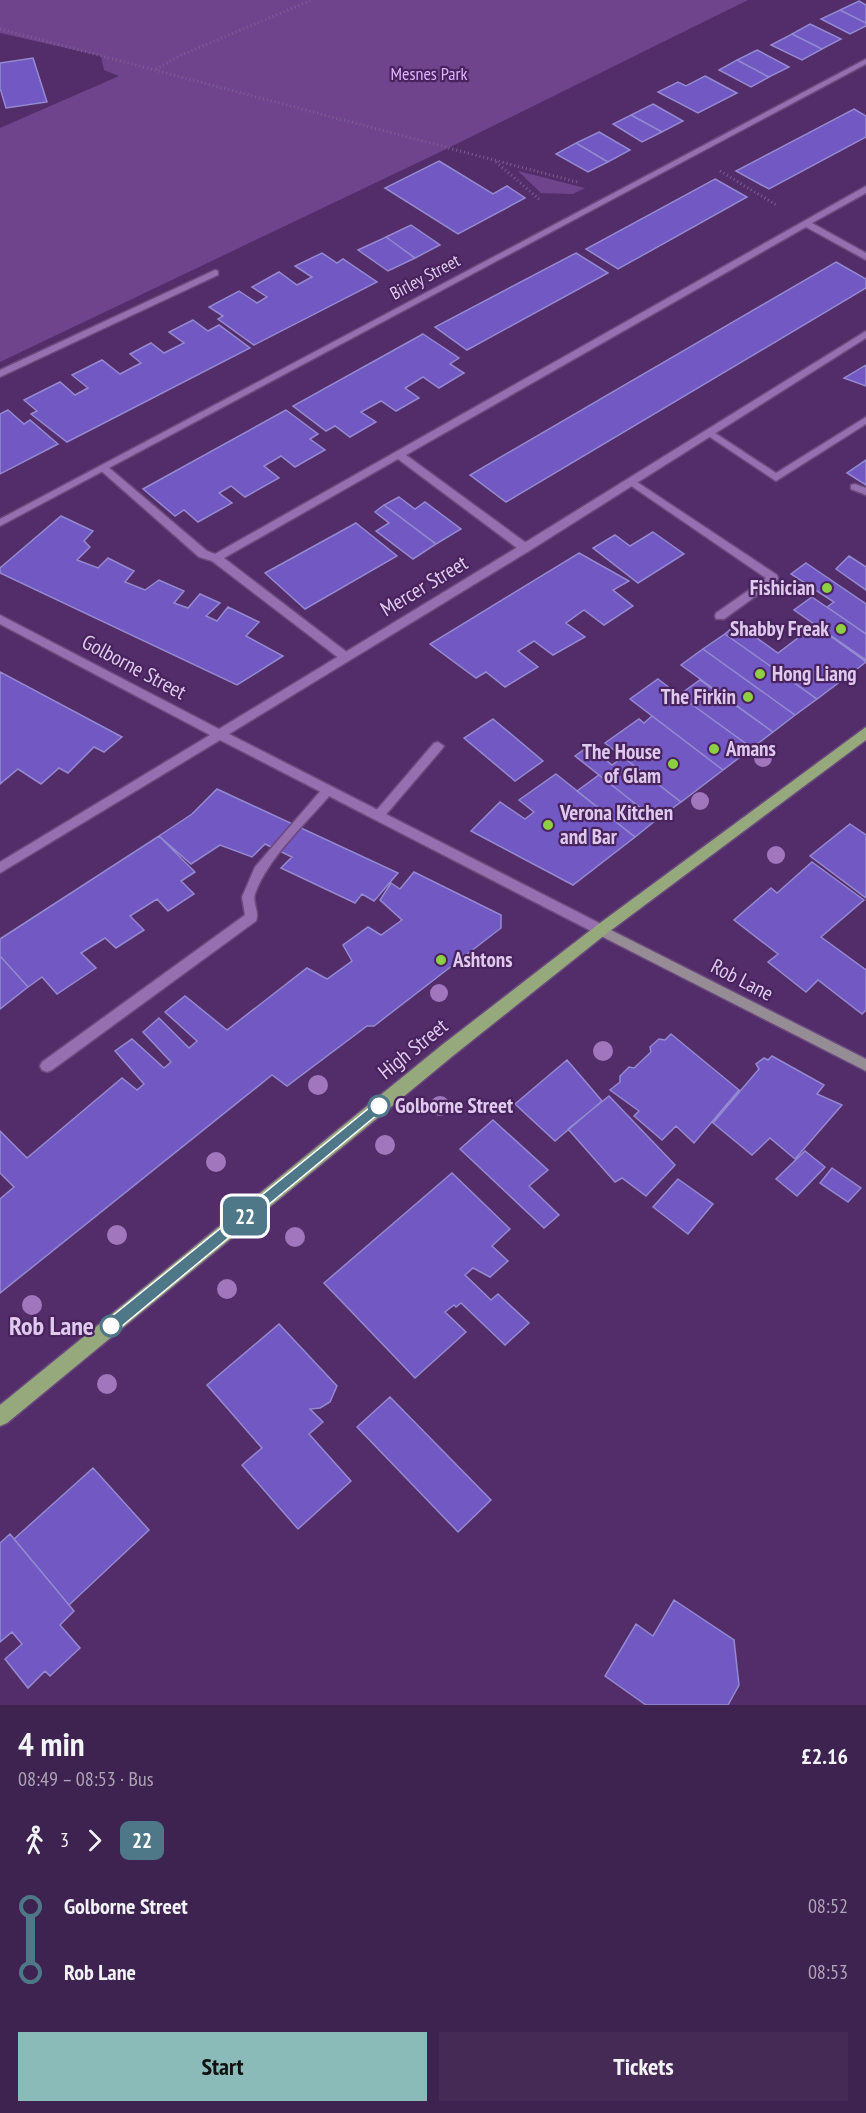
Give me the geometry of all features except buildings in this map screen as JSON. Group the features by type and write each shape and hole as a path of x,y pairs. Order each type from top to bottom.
{"main road":[{"name":"High Street","path":"0,1417 394,1093 601,930 866,732"}],"street":[{"name":"Birley Street","path":"0,523 866,61"},
{"path":"216,558 866,189"},
{"path":"806,223 866,257"},
{"path":"0,374 215,273"},
{"name":"Mercer Street","path":"0,868 344,656 525,548 866,334"},
{"path":"709,433 776,478 866,420"},
{"path":"398,454 525,548"},
{"path":"103,468 202,554 216,558 344,656"},
{"path":"631,481 773,578 720,616"},
{"path":"855,487 866,492"},
{"name":"Golborne Street","path":"0,619 327,791 379,815 601,930"},
{"path":"379,815 438,746"},
{"path":"47,1066 252,917 248,897 259,870 327,791"},
{"name":"Rob Lane","path":"601,930 866,1065"}],"path":[{"path":"156,70 179,56 312,0"},
{"path":"0,29 584,184"},
{"path":"692,154 806,223"},
{"path":"496,162 531,195 546,203"}],"green space":[{"name":"Mesnes Park","path":"0,0 748,0 438,153 0,362 0,128 119,76 104,70 101,56 0,33"},
{"path":"518,171 585,188 573,194 541,193"}],"bus line":[{"name":"22","path":"111,1326 379,1106"}],"place":[{"name":"Fishician","path":"827,588"},
{"name":"Shabby Freak","path":"841,629"},
{"name":"Hong Liang","path":"760,674"},
{"name":"The Firkin","path":"748,697"},
{"name":"Amans","path":"714,749"},
{"name":"The House of Glam","path":"673,764"},
{"name":"Verona Kitchen and Bar","path":"548,825"},
{"name":"Ashtons","path":"441,960"},
{"name":"Golborne Street","path":"379,1106"},
{"name":"Rob Lane","path":"111,1326"}]}
